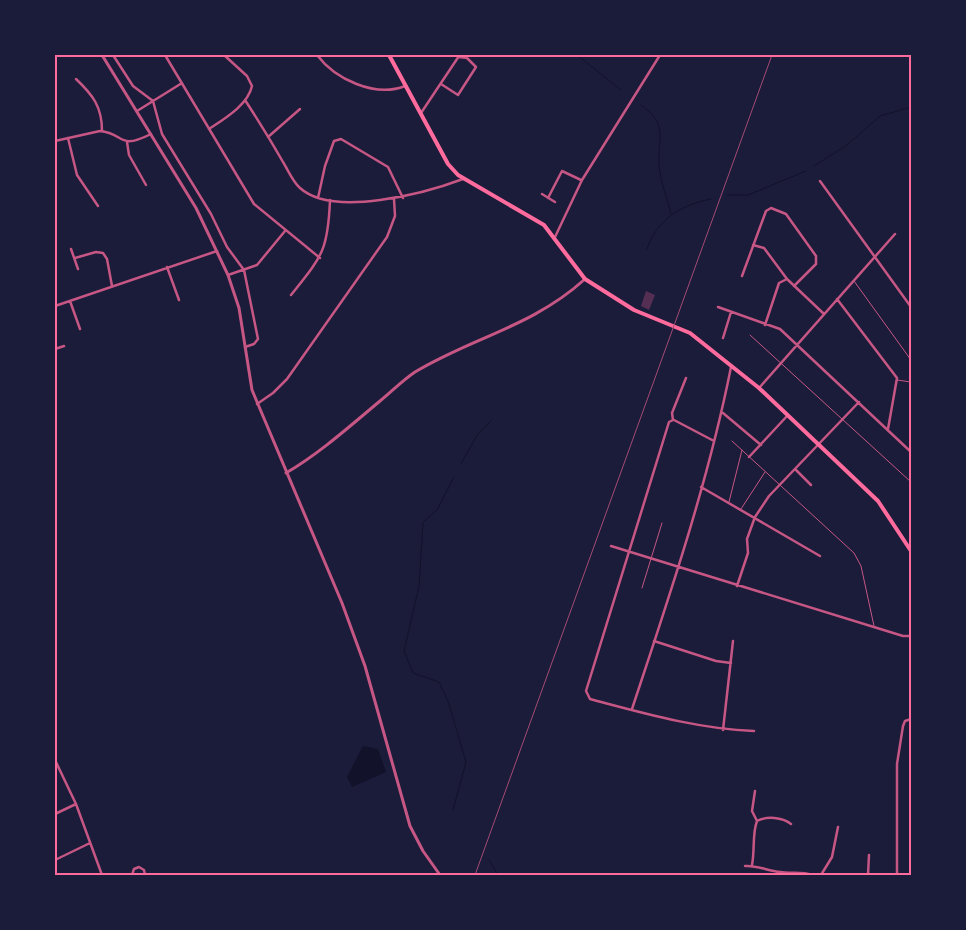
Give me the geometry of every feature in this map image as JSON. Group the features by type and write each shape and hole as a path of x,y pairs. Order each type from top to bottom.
{"main road":[{"path":"389,55 448,164 465,178 544,225 555,237 585,279 634,310 690,333 759,388 878,501 911,551"}],"street":[{"path":"102,55 174,172 218,251 228,275 239,308 248,376 257,404 342,602 365,666 410,826 423,851 440,875"},
{"path":"113,55 132,86 153,101 162,134 211,214 227,247 244,270 258,339 254,344 244,347"},
{"path":"165,55 254,204 320,258"},
{"path":"209,129 226,118 251,92 251,81 224,55"},
{"path":"317,55 333,72 353,83 380,88 400,88 405,86"},
{"path":"555,237 582,180 660,55"},
{"path":"421,113 459,56 467,58 476,67 458,95 441,84"},
{"path":"76,79 95,100 102,122 102,131"},
{"path":"137,111 182,83"},
{"path":"245,100 296,184 305,192 318,198 370,201 403,198 428,192 465,178"},
{"path":"268,137 300,109"},
{"path":"55,141 102,131 127,142 135,141 151,134"},
{"path":"68,138 77,175 98,206"},
{"path":"318,198 328,155 334,141 341,139 388,167 403,198"},
{"path":"127,142 129,155 146,185"},
{"path":"548,198 562,172 582,180"},
{"path":"820,181 911,306"},
{"path":"542,194 555,202"},
{"path":"257,404 273,393 287,379 380,248 394,222 394,199"},
{"path":"291,295 320,258 327,239 330,200"},
{"path":"742,276 766,211 771,208 786,214 816,256 816,264 794,286"},
{"path":"228,275 244,270 262,260 285,231"},
{"path":"759,388 895,234"},
{"path":"753,245 764,248 786,279 824,314"},
{"path":"72,249 78,269"},
{"path":"55,306 218,251"},
{"path":"75,258 96,252 103,253 107,259 112,286"},
{"path":"168,267 179,300"},
{"path":"286,473 348,428 413,374 444,356 495,335 540,312 568,294 585,279"},
{"path":"765,325 779,284 786,279"},
{"path":"837,299 897,380 888,430"},
{"path":"70,301 80,329"},
{"path":"718,307 780,329 911,452"},
{"path":"723,338 731,312"},
{"path":"55,350 64,346"},
{"path":"632,710 678,567 723,413 731,367"},
{"path":"673,420 672,413 686,378"},
{"path":"737,586 748,553 747,539 754,517 780,486 859,402"},
{"path":"723,413 761,445"},
{"path":"750,456 788,415"},
{"path":"673,420 714,441"},
{"path":"673,420 669,422 586,690 590,699 632,710 723,730 754,731"},
{"path":"796,470 811,485"},
{"path":"701,487 820,556"},
{"path":"611,546 737,586 874,627 911,636"},
{"path":"654,641 716,661 731,663"},
{"path":"723,730 734,641"},
{"path":"897,875 896,803 899,744 905,721 911,720"},
{"path":"55,760 76,804 102,875"},
{"path":"55,770 59,768"},
{"path":"755,791 752,811 757,821"},
{"path":"55,814 76,804"},
{"path":"752,865 756,848 754,828 757,821 762,818 784,819 791,824"},
{"path":"821,875 832,857 838,827"},
{"path":"55,860 90,842"},
{"path":"868,875 869,855"},
{"path":"745,866 752,865 764,869 782,872 804,872 812,875"},
{"path":"132,875 134,869 139,867 144,870 145,875"},
{"path":"762,875 764,869"}],"lane":[{"path":"854,280 911,360"},
{"path":"750,335 911,482"},
{"path":"897,380 911,382"},
{"path":"732,441 857,557 874,627"},
{"path":"729,503 742,450"},
{"path":"741,509 765,472"},
{"path":"642,588 662,523"}],"shaded area":[{"path":"363,746 378,749 386,772 352,787 347,777"}],"building":[{"path":"646,291 655,295 649,310 641,306"}],"waterway":[{"path":"577,55 621,90"},
{"path":"641,105 655,119 660,131 659,164 662,183 671,214"},
{"path":"814,166 847,145 880,116 911,107"},
{"path":"727,195 748,195 806,171"},
{"path":"647,249 657,229 672,215 690,205 711,199"},
{"path":"461,464 477,435 491,421"},
{"path":"453,810 466,762 448,701 439,682 413,673 404,651 419,586 423,522 437,510 454,477"},
{"path":"489,860 498,875"}],"railway":[{"path":"475,875 772,55"}]}
